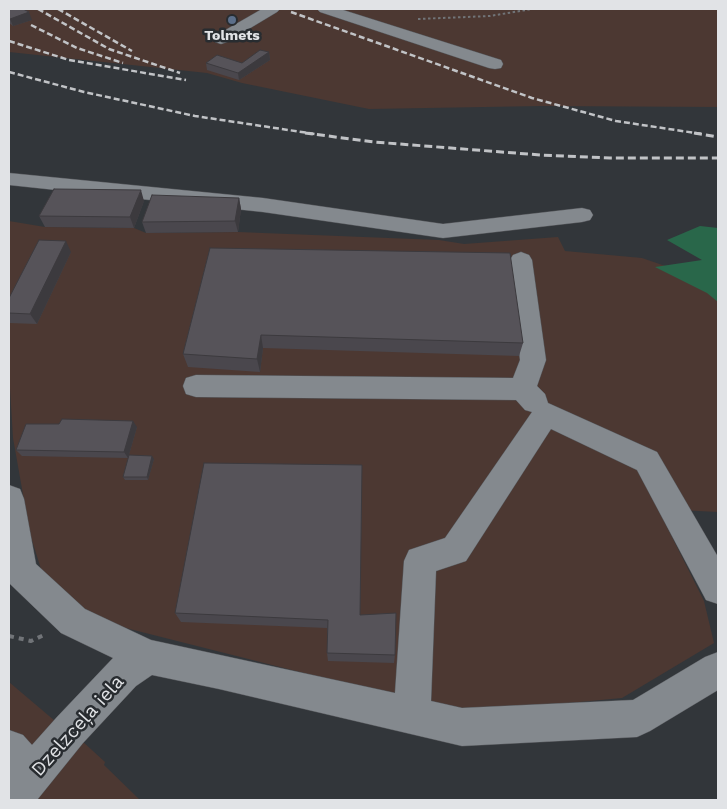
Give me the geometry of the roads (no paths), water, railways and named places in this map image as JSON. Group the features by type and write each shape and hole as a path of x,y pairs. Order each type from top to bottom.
{"street":[{"path":"222,39 272,9"},
{"path":"325,9 495,64"},
{"path":"9,179 263,205 443,231 582,215"},
{"path":"521,260 533,360 523,389"},
{"path":"196,386 523,389 546,414 647,460 718,588"},
{"path":"412,715 420,561 455,550 546,414"},
{"path":"9,499 21,572 73,621 149,657 462,726 636,718 718,670"},
{"name":"Dzelzceļa iela","path":"18,774 70,730 123,673 149,657"}],"railway":[{"path":"38,9 109,49 180,73"},
{"path":"58,9 132,51"},
{"path":"291,12 532,98 616,121 702,134"},
{"path":"31,25 77,48 123,63"},
{"path":"9,41 69,60 186,80"},
{"path":"9,72 84,92 195,116 315,134"},
{"path":"305,133 374,142 540,155 610,158 718,158"},
{"path":"694,133 718,137"}],"place":[{"name":"Tolmets","path":"232,20"}]}
